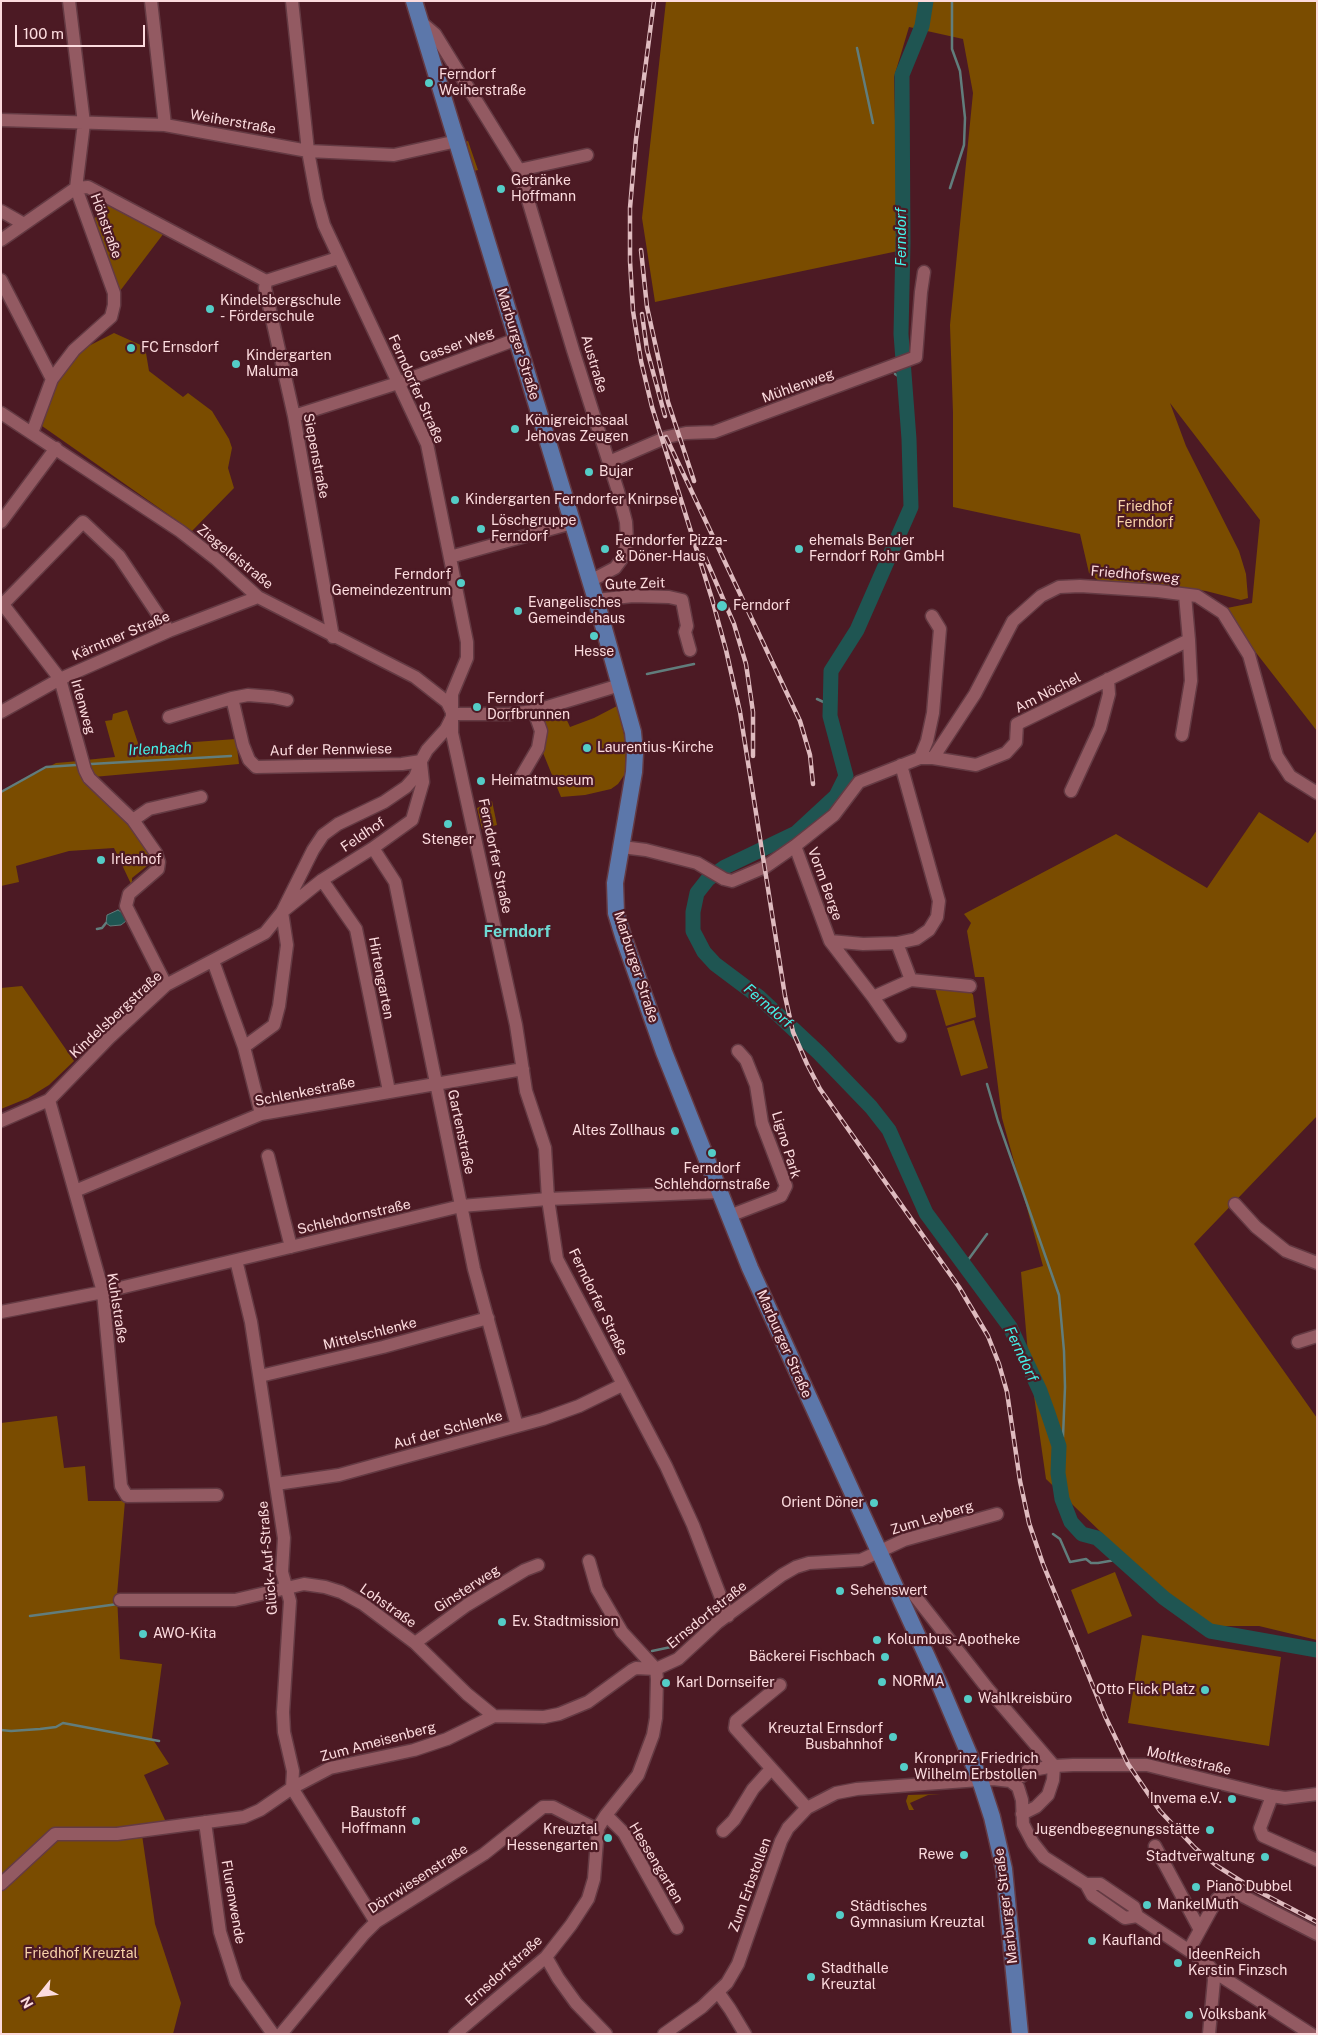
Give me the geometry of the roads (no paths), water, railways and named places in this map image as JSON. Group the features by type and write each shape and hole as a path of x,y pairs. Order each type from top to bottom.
{"main road":[{"name":"Marburger Straße","path":"414,1 596,600 633,732 634,772 615,883 616,913 664,1052 729,1216 797,1373 980,1780 992,1817 1004,1870 1020,2034"}],"street":[{"name":"Höhstraße","path":"32,434 52,378 74,350 111,317 114,305 114,293 76,188 84,124 69,1"},
{"path":"151,1 165,125"},
{"name":"Ferndorfer Straße","path":"292,1 308,151 317,200 324,225 427,444 467,642 467,658 452,694 452,733 516,1025 526,1091 545,1148 548,1199 557,1259 666,1466 693,1525 728,1616"},
{"name":"Austraße","path":"421,22 435,34 519,170 572,350 608,462 626,522 627,540 621,560 615,568 590,581"},
{"name":"Weiherstraße","path":"1,120 165,125 308,151 394,155 457,140"},
{"path":"519,170 587,155"},
{"path":"1,240 76,188 88,187 266,281 338,258"},
{"path":"1,212 24,224"},
{"name":"Mühlenweg","path":"608,462 661,439 686,433 714,432 892,368 916,357 920,292 924,272"},
{"path":"1,280 52,378"},
{"name":"Siepenstraße","path":"266,281 265,288 294,416 333,636"},
{"name":"Gasser Weg","path":"294,416 398,383 517,339"},
{"name":"Ziegeleistraße","path":"1,413 180,531 216,559 258,597 415,677 447,702 453,714"},
{"path":"1,522 56,448"},
{"path":"2,603 83,522 119,556 169,631"},
{"path":"450,557 572,523"},
{"name":"Friedhofsweg","path":"926,758 975,694 1013,621 1041,596 1059,588 1080,586 1158,590 1197,596 1223,613 1249,655 1277,756 1290,776 1317,793"},
{"path":"1182,735 1191,681 1185,594"},
{"name":"Gute Zeit","path":"596,600 633,596 670,597 682,600 687,626 685,632 690,650"},
{"name":"Kärntner Straße","path":"1,712 60,679 169,631 258,597"},
{"name":"Irlenweg","path":"2,603 60,679 85,770 89,778 133,820 156,853 160,862 158,869 129,894 126,906 166,985"},
{"path":"795,846 834,815 860,782 900,765 926,758 926,741 933,713 940,629 932,616"},
{"name":"Am Nöchel","path":"926,758 976,765 1006,753 1016,742 1017,724 1189,640"},
{"path":"1071,791 1100,728 1109,694 1108,679"},
{"path":"453,714 509,714 534,711 620,685"},
{"path":"169,717 232,698 248,696 273,697 287,700"},
{"name":"Auf der Rennwiese","path":"232,698 243,745 249,760 256,766 402,764 421,761"},
{"path":"521,777 538,748 541,732 534,711"},
{"name":"Kindelsbergstraße","path":"1,1121 49,1100 109,1038 166,985 265,933 282,912 313,850 323,835 338,824 384,802 406,787 415,777 421,761 436,739 446,729 453,714"},
{"name":"Feldhof","path":"282,912 322,880 373,848 412,820 424,782 421,761"},
{"name":"Vorm Berge","path":"830,941 863,944 897,944 916,939 929,930 937,917 939,901 900,765"},
{"path":"133,820 149,809 201,797"},
{"name":"Vorm Berge","path":"622,847 646,850 697,864 724,879 732,881 765,867 795,846 830,941 900,1036"},
{"name":"Gartenstraße","path":"373,848 395,882 474,1269 517,1426"},
{"name":"Hirtengarten","path":"322,880 356,929 389,1091"},
{"path":"244,1047 274,1025 280,1006 287,945 282,912"},
{"path":"897,944 911,980"},
{"path":"213,961 244,1047 261,1114"},
{"path":"872,997 911,980 970,986"},
{"name":"Ligno Park","path":"729,1216 781,1196 786,1186 762,1123 756,1085 746,1060 738,1051"},
{"name":"Schlenkestraße","path":"76,1191 261,1114 522,1069"},
{"name":"Kuhlstraße","path":"49,1100 103,1292 121,1486 127,1496 217,1495"},
{"path":"268,1156 291,1247"},
{"name":"Schlehdornstraße","path":"1,1312 103,1292 461,1206 548,1199 719,1192"},
{"path":"1236,1204 1256,1227 1286,1251 1317,1263"},
{"name":"Glück-Auf-Straße","path":"236,1260 260,1376 284,1538 282,1572 290,1602 282,1712 284,1732 293,1771 292,1788"},
{"name":"Mittelschlenke","path":"260,1376 383,1347 488,1318"},
{"path":"1298,1342 1317,1336"},
{"name":"Auf der Schlenke","path":"276,1484 339,1475 517,1426 579,1406 622,1385"},
{"name":"Zum Leyberg","path":"878,1553 904,1540 997,1514"},
{"name":"Ernsdorfstraße","path":"455,2034 546,1958 571,1924 592,1890 598,1828 638,1775 647,1756 656,1718 656,1669 678,1658 710,1629 782,1575 796,1567 809,1563 862,1560 878,1553"},
{"path":"589,1561 597,1589 622,1632 656,1669"},
{"name":"Ginsterweg","path":"415,1643 466,1605 524,1570 538,1565"},
{"name":"Lohstraße","path":"120,1600 235,1600 304,1584 325,1587 341,1592 363,1604 415,1643 467,1694 494,1716"},
{"path":"915,1596 983,1682 1054,1766 1053,1780 1048,1795 1036,1807 1022,1814"},
{"name":"Zum Ameisenberg","path":"1,1884 55,1834 117,1834 244,1817 260,1810 292,1788 330,1768 414,1750 447,1739 494,1716 544,1717 559,1714 588,1702 636,1668 656,1669"},
{"path":"780,1685 736,1721 735,1728 807,1808"},
{"name":"Moltkestraße","path":"1022,1776 1027,1771 1054,1766 1147,1765 1272,1796 1285,1798 1317,1794"},
{"path":"723,1831 734,1820 753,1789 771,1769"},
{"path":"980,1780 1006,1780 1014,1783 1020,1793 1022,1814 1027,1834 1038,1851 1054,1864 1086,1884 1100,1884 1134,1907 1137,1916 1206,1962 1213,1972 1311,2034"},
{"name":"Zum Erbstollen","path":"664,2034 702,2007 727,1983 738,1964 781,1841 788,1828 807,1808 836,1793 857,1789 980,1780"},
{"path":"292,1788 376,1922"},
{"path":"1272,1796 1260,1828 1263,1836 1317,1860"},
{"name":"Dörrwiesenstraße","path":"281,2034 376,1922 484,1854 543,1807 553,1807 592,1827 598,1828"},
{"name":"Hessengarten","path":"606,1815 624,1833 677,1928"},
{"name":"Flurenwende","path":"205,1822 220,1932 236,1982 273,2034"},
{"path":"1155,1846 1200,1930"},
{"path":"1189,1950 1217,1899 1224,1894 1232,1892 1240,1894 1317,1934"},
{"path":"546,1958 576,2004 606,2034"},
{"path":"1209,2034 1214,1980 1213,1972"},
{"path":"718,1992 745,2034"}],"water":[{"path":"118,910 124,914 126,921 121,925 110,926 106,923 107,915"}],"waterway":[{"name":"Ferndorf","path":"926,1 922,26 902,75 903,243 901,334 909,439 911,507 857,630 831,671 830,716 846,776 836,796 796,833 725,867 708,879 697,893 693,912 693,931 704,952 715,964 759,997 819,1053 871,1107 889,1130 926,1213 1010,1327 1040,1391 1059,1446 1058,1473 1062,1499 1071,1522 1082,1534 1097,1538 1164,1598 1210,1631 1317,1650"},
{"path":"950,188 964,145 965,118 960,71 952,49 952,1"},
{"path":"857,48 873,123"},
{"path":"895,374 904,380"},
{"name":"Irlenbach","path":"647,674 694,664"},
{"name":"Irlenbach","path":"817,699 830,705"},
{"name":"Irlenbach","path":"91,764 231,756"},
{"name":"Irlenbach","path":"1,792 46,767 76,765"},
{"path":"97,929 102,928 106,923"},
{"path":"987,1084 998,1121 1059,1295 1065,1387 1063,1437 1059,1446"},
{"path":"966,1269 968,1260 987,1234"},
{"path":"1053,1534 1060,1539 1070,1562 1086,1559 1091,1563 1098,1563 1121,1559"},
{"path":"30,1616 118,1604"},
{"path":"652,1651 671,1647 678,1640 689,1635 696,1624"},
{"path":"1,1730 40,1729 56,1727 63,1723 159,1741"}],"railway":[{"path":"654,1 636,139 630,208 630,261 633,311 641,361 652,407 712,599 740,712 785,996 793,1032 820,1089 959,1287 988,1336 1007,1392 1020,1481 1029,1523 1043,1564 1105,1716 1128,1764 1160,1811 1195,1848 1217,1866 1252,1888 1317,1922"},
{"path":"641,250 647,307 668,402 694,481"},
{"path":"642,314 647,350 665,416"},
{"path":"666,437 800,721 810,755 813,784"},
{"path":"705,557 734,624 746,664 753,712 753,756"}],"place":[{"name":"Ferndorf Weiherstraße","path":"429,83"},
{"name":"Getränke Hoffmann","path":"501,189"},
{"name":"Kindelsbergschule - Förderschule","path":"210,309"},
{"name":"FC Ernsdorf","path":"131,348"},
{"name":"Kindergarten Maluma","path":"236,364"},
{"name":"Königreichssaal Jehovas Zeugen","path":"515,429"},
{"name":"Bujar","path":"589,472"},
{"name":"Kindergarten Ferndorfer Knirpse","path":"455,500"},
{"name":"Löschgruppe Ferndorf","path":"481,529"},
{"name":"Ferndorfer Pizza- & Döner-Haus","path":"605,549"},
{"name":"ehemals Bender Ferndorf Rohr GmbH","path":"799,549"},
{"name":"Ferndorf Gemeindezentrum","path":"461,583"},
{"name":"Ferndorf","path":"722,606"},
{"name":"Evangelisches Gemeindehaus","path":"518,611"},
{"name":"Hesse","path":"594,636"},
{"name":"Ferndorf Dorfbrunnen","path":"477,707"},
{"name":"Laurentius-Kirche","path":"587,748"},
{"name":"Heimatmuseum","path":"481,781"},
{"name":"Stenger","path":"448,824"},
{"name":"Irlenhof","path":"101,860"},
{"name":"Altes Zollhaus","path":"675,1131"},
{"name":"Ferndorf Schlehdornstraße","path":"712,1153"},
{"name":"Orient Döner","path":"874,1503"},
{"name":"Sehenswert","path":"840,1591"},
{"name":"Ev. Stadtmission","path":"502,1622"},
{"name":"AWO-Kita","path":"143,1634"},
{"name":"Kolumbus-Apotheke","path":"877,1640"},
{"name":"Bäckerei Fischbach","path":"885,1657"},
{"name":"NORMA","path":"882,1682"},
{"name":"Karl Dornseifer","path":"666,1683"},
{"name":"Otto Flick Platz","path":"1205,1690"},
{"name":"Wahlkreisbüro","path":"968,1699"},
{"name":"Kreuztal Ernsdorf Busbahnhof","path":"893,1737"},
{"name":"Kronprinz Friedrich Wilhelm Erbstollen","path":"904,1767"},
{"name":"Invema e.V.","path":"1232,1799"},
{"name":"Baustoff Hoffmann","path":"416,1821"},
{"name":"Jugendbegegnungsstätte","path":"1210,1830"},
{"name":"Kreuztal Hessengarten","path":"608,1838"},
{"name":"Rewe","path":"964,1855"},
{"name":"Stadtverwaltung","path":"1265,1857"},
{"name":"Piano Dubbel","path":"1196,1887"},
{"name":"MankelMuth","path":"1147,1905"},
{"name":"Städtisches Gymnasium Kreuztal","path":"840,1915"},
{"name":"Kaufland","path":"1092,1941"},
{"name":"IdeenReich Kerstin Finzsch","path":"1178,1963"},
{"name":"Stadthalle Kreuztal","path":"811,1977"},
{"name":"Volksbank","path":"1189,2015"}],"district":[{"name":"Ferndorf","path":"517,932"}],"park label":[{"name":"Friedhof Ferndorf","path":"1145,516"},
{"name":"Friedhof Kreuztal","path":"81,1954"}]}
